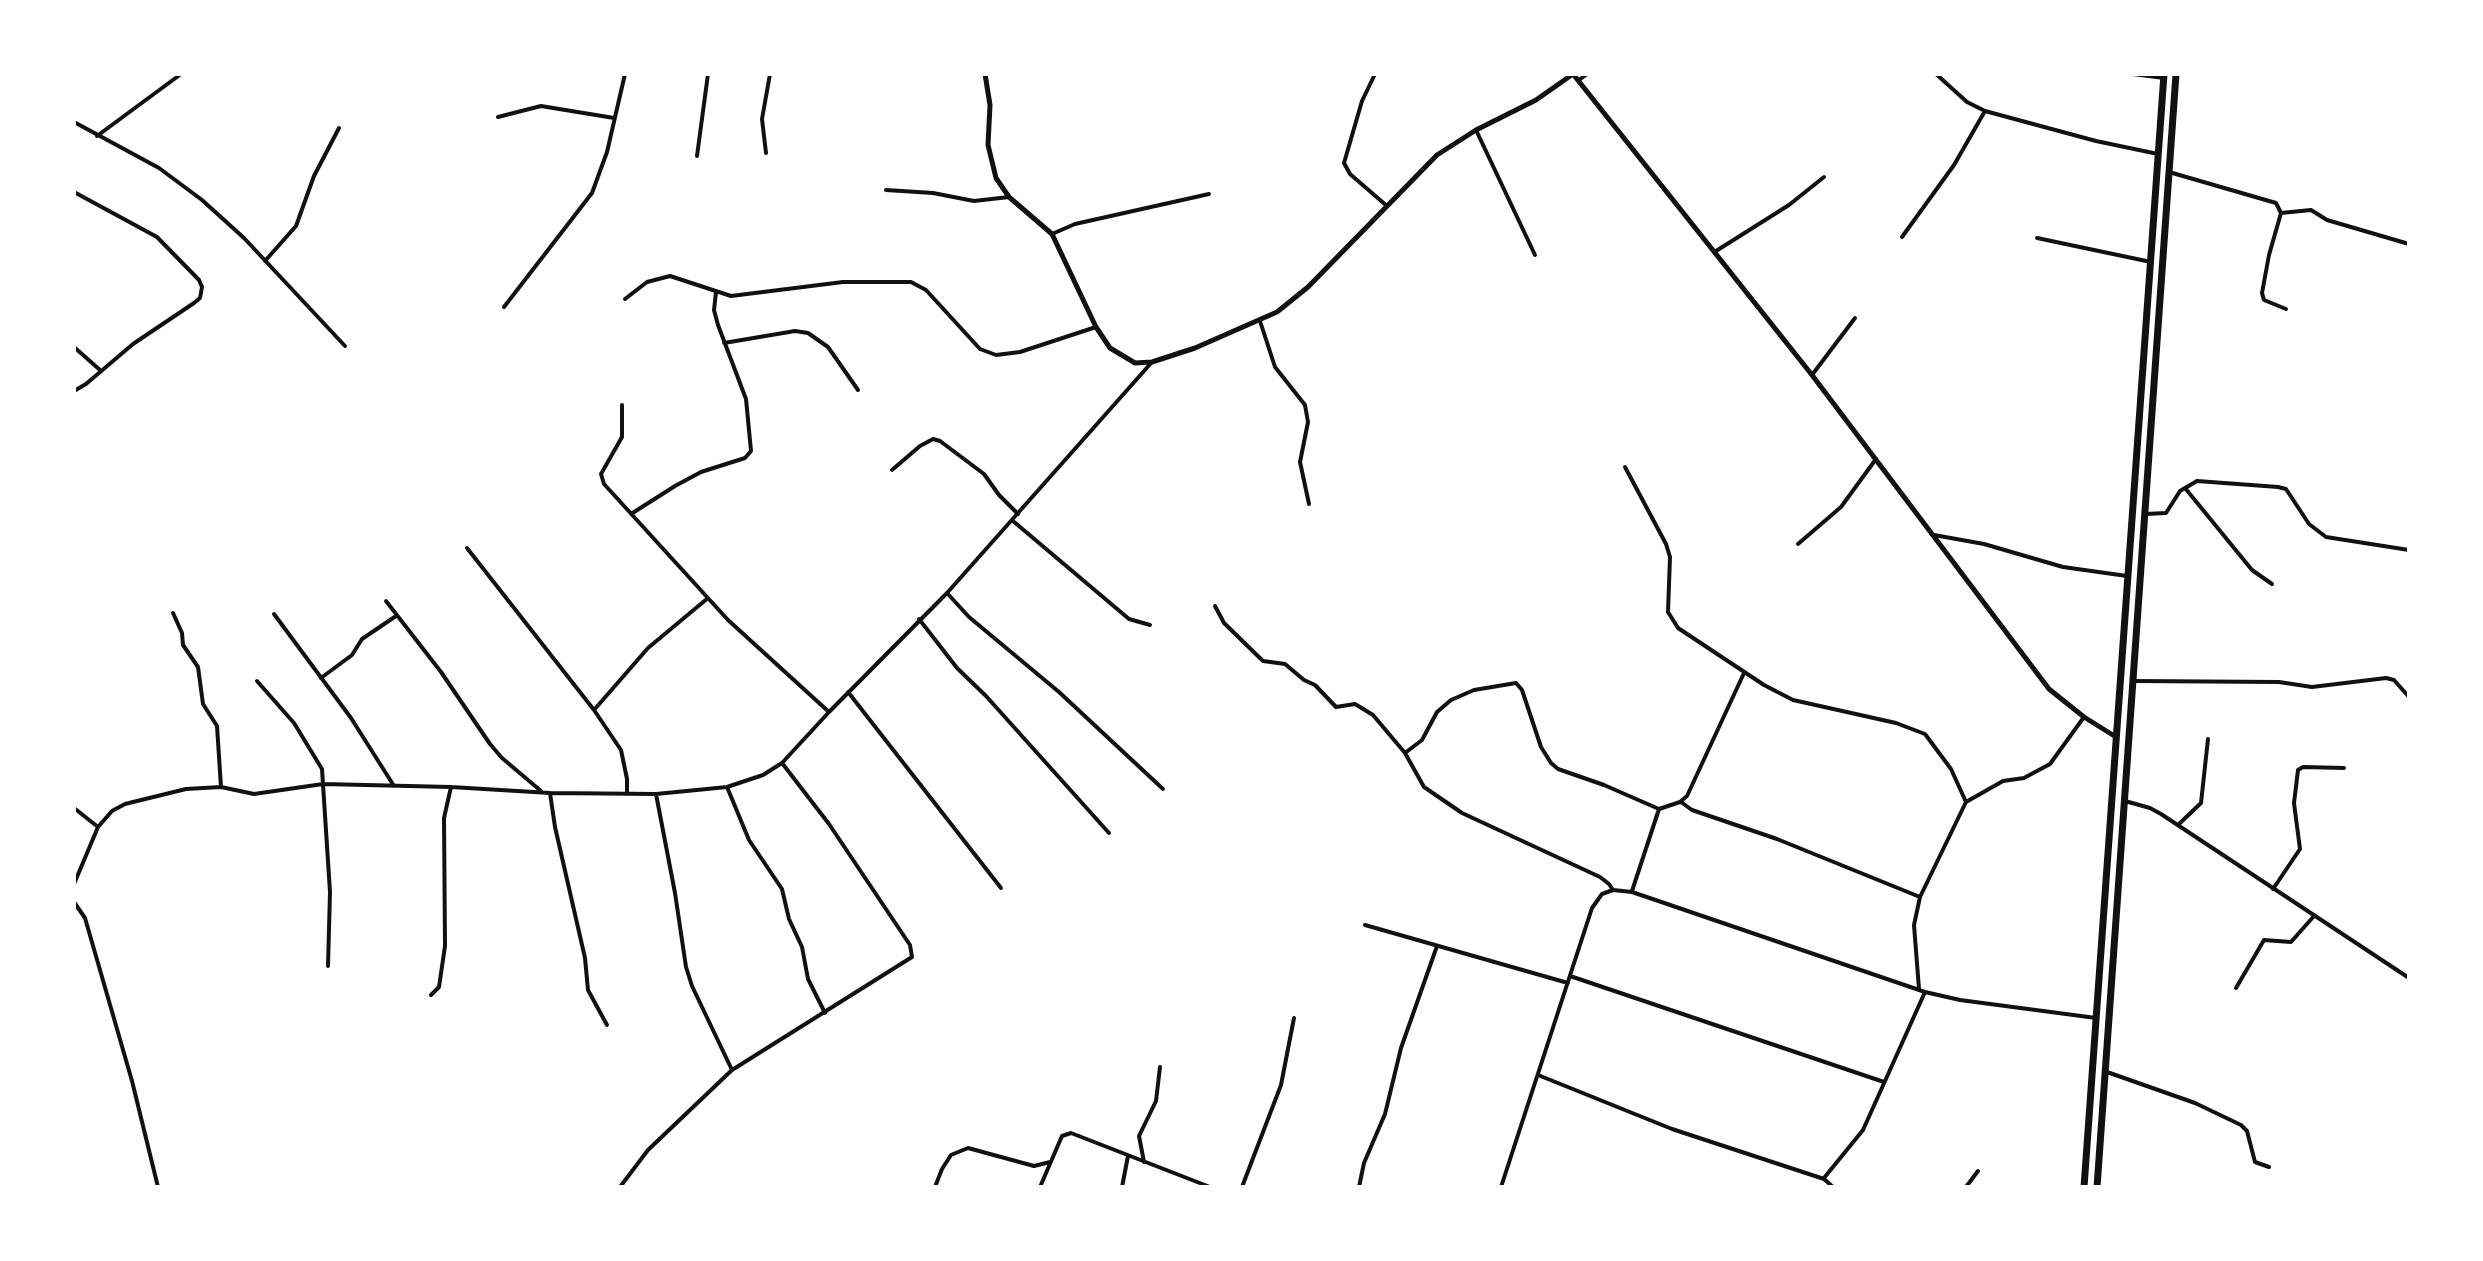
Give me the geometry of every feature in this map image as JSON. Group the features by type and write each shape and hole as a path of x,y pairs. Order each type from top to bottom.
{"highway":[{"path":"2097,1187 2176,74"},
{"path":"2084,1187 2164,76"},
{"path":"2106,891 2117,892"}],"street":[{"path":"97,136 181,74"},
{"path":"504,307 592,193 607,152 625,74"},
{"path":"697,156 708,74"},
{"path":"766,153 762,119 770,74"},
{"path":"985,74 990,105 989,153 996,178 1009,197 1052,234 1096,327 1110,348 1135,363 1152,362 1277,312 1308,287 1437,155 1476,130 1536,100 1573,74 1812,375 2049,689 2116,737"},
{"path":"1375,74 1362,101 1344,163 1350,174 1387,206"},
{"path":"1579,80 1587,74"},
{"path":"1936,74 1967,102 1985,111 2158,154"},
{"path":"2133,74 2164,76"},
{"path":"498,117 541,106 614,118"},
{"path":"1902,237 1954,165 1985,111"},
{"path":"74,122 159,168 202,200 345,346"},
{"path":"265,261 296,226 314,176 339,128"},
{"path":"1476,130 1535,255"},
{"path":"2169,172 2271,199 2280,207 2262,293 2264,300 2286,309"},
{"path":"1716,251 1789,205 1824,177"},
{"path":"886,190 933,193 974,201 1009,197"},
{"path":"74,192 157,237 199,280 202,287 200,298 194,303 74,391"},
{"path":"1052,234 1075,224 1209,194"},
{"path":"2281,213 2311,210 2327,220 2409,244"},
{"path":"2037,238 2151,262"},
{"path":"625,299 647,282 670,276 716,292 741,296 843,282 911,282 926,290 980,349 996,355 1020,352 1096,327"},
{"path":"631,514 701,472 745,458 751,451 746,399 714,310 716,292"},
{"path":"1812,375 1855,318"},
{"path":"1260,321 1275,367 1305,405 1308,422 1300,462 1309,504"},
{"path":"724,343 795,331 808,333 828,347 858,390"},
{"path":"74,347 100,370"},
{"path":"74,884 98,827 112,811 125,804 186,789 221,787 254,794 323,784 656,794 727,787 763,775 782,763 947,593 1152,362"},
{"path":"622,405 622,437 601,474 604,484 708,598 829,712"},
{"path":"892,470 920,446 933,439 940,441 984,474 1018,514"},
{"path":"1798,544 1841,507 1876,459"},
{"path":"1625,467 1666,544 1670,557 1668,603 1672,621 1678,628 1744,673 1793,700 1896,723 1925,734 1951,769 1966,802"},
{"path":"2145,514 2166,513 2177,494 2204,480 2283,488 2309,524 2326,537 2409,550"},
{"path":"2185,488 2252,570 2272,584"},
{"path":"1013,521 1129,619 1150,625"},
{"path":"1934,535 1984,544 2063,567 2128,576"},
{"path":"467,548 594,710 621,750 627,794"},
{"path":"947,593 969,617 1059,692 1163,789"},
{"path":"594,710 648,648 708,598"},
{"path":"386,601 441,672 490,744 543,793"},
{"path":"1215,606 1224,623 1263,661 1285,664 1315,685 1339,708 1349,704 1365,709 1405,753 1424,787 1462,813 1600,877 1613,890"},
{"path":"173,613 182,633 183,645 198,667 203,704 217,726 221,787"},
{"path":"274,614 351,718 394,786"},
{"path":"321,678 352,655 362,639 396,616"},
{"path":"919,619 957,668 1109,833"},
{"path":"1405,753 1426,737 1437,712 1451,700 1474,690 1516,683 1522,690 1541,747 1551,763 1558,769 1659,809 1680,802 1687,796 1744,673"},
{"path":"2133,681 2279,682 2312,687 2386,678 2394,680 2409,697"},
{"path":"257,681 294,723 319,763 330,892 328,966"},
{"path":"848,692 1001,888"},
{"path":"1919,990 1914,925 1920,897 1966,802 2003,781 2037,773 2061,752 2084,717"},
{"path":"2178,825 2201,803 2208,739"},
{"path":"620,1187 648,1150 732,1070 910,960 912,949 829,824 782,763"},
{"path":"2273,889 2300,849 2294,803 2298,770 2303,767 2344,768"},
{"path":"431,995 439,987 445,946 444,829 451,787"},
{"path":"727,787 749,840 782,889 789,919 802,947 808,979 825,1013"},
{"path":"550,793 585,958 588,990 607,1025"},
{"path":"656,794 686,967 732,1070"},
{"path":"2125,801 2150,808 2178,825 2409,978"},
{"path":"1680,802 1692,810 1777,839 1920,897"},
{"path":"74,808 98,827"},
{"path":"1632,892 1659,809"},
{"path":"1501,1187 1596,899 1613,890 1632,892 1925,992 1960,1000 2096,1018"},
{"path":"74,902 85,918 132,1081 158,1187"},
{"path":"2236,988 2264,940 2291,942 2314,916"},
{"path":"1365,925 1568,983"},
{"path":"1359,1187 1364,1163 1385,1114 1404,1040 1437,946"},
{"path":"1570,976 1884,1082"},
{"path":"1824,1179 1863,1130 1925,992"},
{"path":"1242,1187 1281,1085 1294,1018"},
{"path":"1144,1162 1139,1136 1156,1101 1160,1067"},
{"path":"2105,1071 2195,1103 2241,1125 2247,1131 2255,1162 2269,1167"},
{"path":"1538,1075 1672,1129 1824,1179 1833,1187"},
{"path":"1040,1187 1066,1133 1210,1187"},
{"path":"935,1187 951,1155 968,1148 1034,1166 1050,1162"},
{"path":"1122,1187 1128,1156"},
{"path":"1966,1187 1978,1171"}]}
